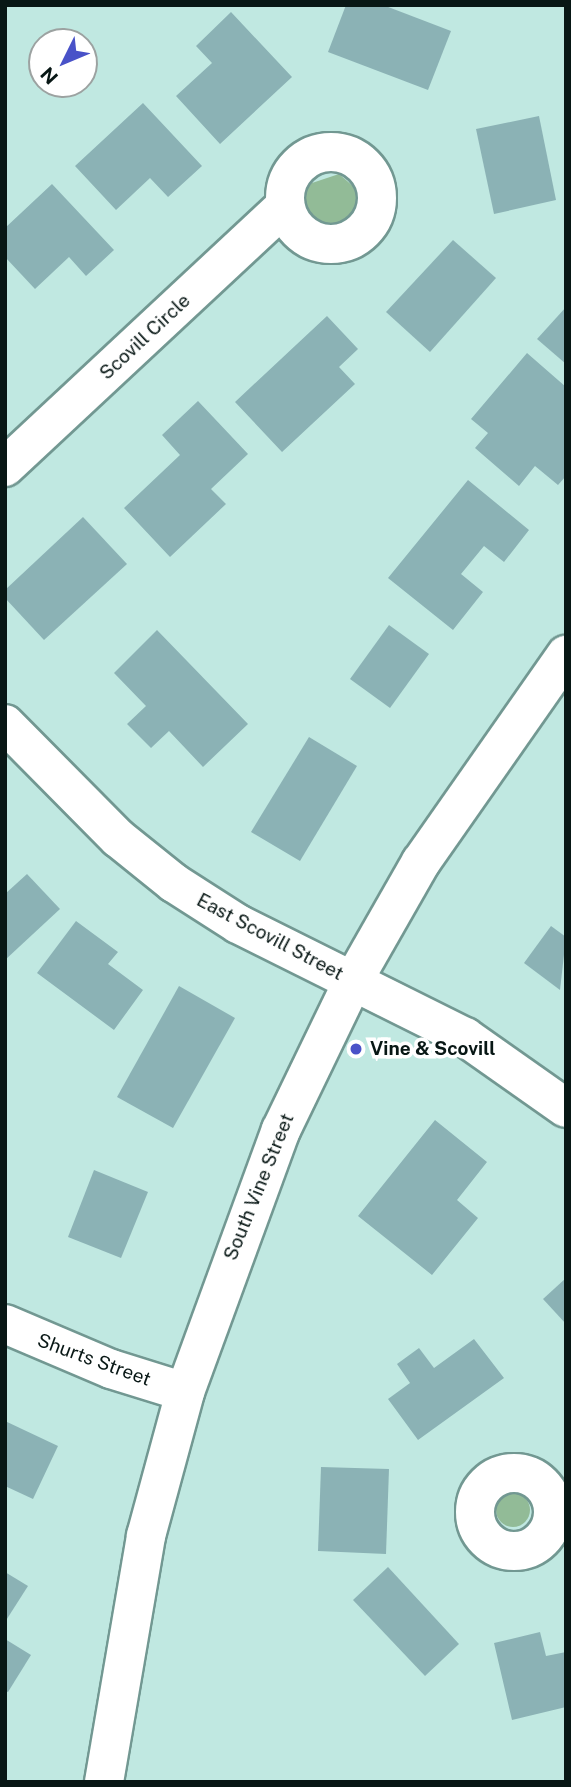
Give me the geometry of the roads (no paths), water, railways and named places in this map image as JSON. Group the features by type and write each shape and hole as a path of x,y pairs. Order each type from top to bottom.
{"street":[{"name":"Scovill Circle","path":"5,467 285,206"},
{"name":"South Vine Street","path":"104,1782 126,1636 185,1392 281,1130 353,981 421,862 566,655"},
{"name":"East Scovill Street","path":"5,724 110,830 174,883 238,924 465,1037 566,1108"},
{"name":"Shurts Street","path":"5,1324 111,1370 185,1392"}],"place":[{"name":"Vine & Scovill","path":"356,1049"}]}
